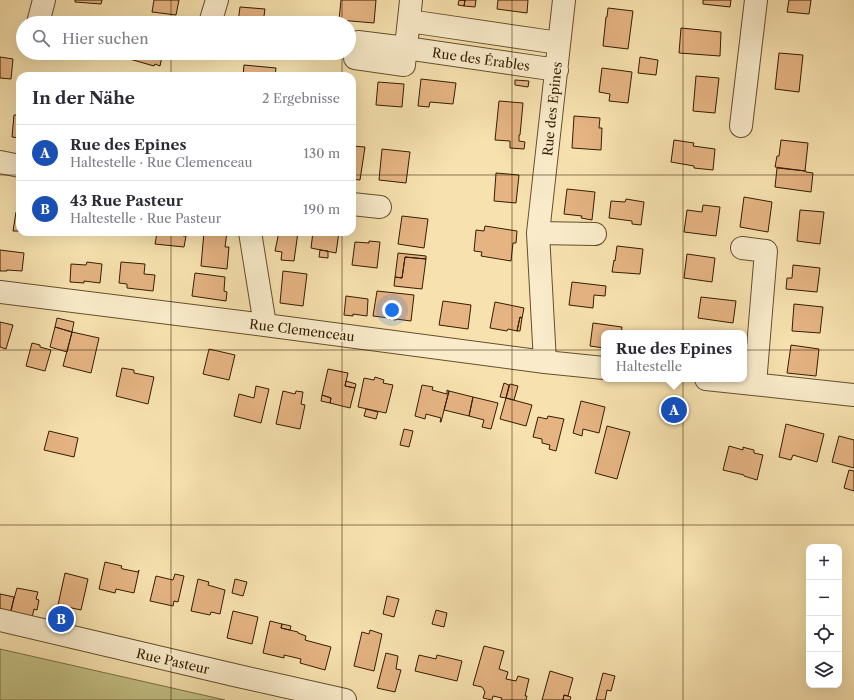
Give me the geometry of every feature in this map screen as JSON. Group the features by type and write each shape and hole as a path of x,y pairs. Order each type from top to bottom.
{"street":[{"path":"40,16 44,0"},
{"path":"212,16 217,0"},
{"name":"Rue des Epines","path":"545,362 538,233 564,0"},
{"path":"741,126 756,0"},
{"name":"Rue des Érables","path":"557,70 406,48 410,10 559,43"},
{"path":"0,162 16,165"},
{"path":"356,204 380,207"},
{"path":"538,233 594,234"},
{"path":"251,236 265,325"},
{"path":"742,248 766,251 755,384"},
{"name":"Rue Clemenceau","path":"0,292 545,362 601,368"},
{"path":"735,382 854,395"},
{"name":"Rue Pasteur","path":"0,620 345,700"}],"shaded area":[{"path":"0,649 225,700 0,700"}],"building":[{"path":"75,0 102,0 101,4 75,2"},
{"path":"154,0 179,0 176,15 152,12"},
{"path":"341,0 376,0 374,23 356,21 356,16 339,16"},
{"path":"459,0 465,0 464,6 458,5"},
{"path":"465,0 476,0 475,7 464,6"},
{"path":"498,0 528,0 527,13 497,9"},
{"path":"703,0 731,0 730,7 703,4"},
{"path":"789,0 811,0 809,14 787,12"},
{"path":"240,7 265,9 264,16 239,16"},
{"path":"608,8 633,11 628,49 603,46"},
{"path":"681,28 721,32 720,56 679,53"},
{"path":"779,53 803,55 799,92 775,89"},
{"path":"0,57 13,59 11,79 0,78"},
{"path":"640,57 658,60 656,75 638,73"},
{"path":"133,60 161,60 160,66 155,64 154,66"},
{"path":"244,65 276,68 276,72 243,72"},
{"path":"602,68 632,72 628,103 609,101 610,94 599,92"},
{"path":"696,76 719,78 715,113 693,111"},
{"path":"421,79 456,83 453,104 430,102 429,107 418,106"},
{"path":"515,80 529,81 528,87 515,85"},
{"path":"378,82 404,84 402,107 376,105"},
{"path":"499,101 523,103 519,141 525,142 524,149 510,148 510,141 495,140"},
{"path":"14,115 16,115 16,138 12,137"},
{"path":"574,116 600,118 599,128 602,128 601,150 572,148"},
{"path":"674,140 694,143 693,146 715,149 713,170 694,168 694,166 671,162"},
{"path":"781,140 808,143 805,171 775,167 777,156 779,156"},
{"path":"356,146 365,147 360,180 356,180"},
{"path":"382,149 410,152 406,183 379,180"},
{"path":"777,168 813,173 811,192 775,187"},
{"path":"496,173 519,175 516,203 494,201"},
{"path":"567,189 595,192 592,220 581,218 582,216 564,214"},
{"path":"744,197 772,202 768,232 740,227"},
{"path":"626,199 644,202 641,225 632,224 632,221 609,218 611,201 625,202"},
{"path":"703,205 720,207 716,236 684,232 687,210 702,212"},
{"path":"800,210 824,212 820,244 797,241"},
{"path":"16,212 16,231 13,231"},
{"path":"402,216 428,219 424,248 398,244"},
{"path":"485,226 517,231 516,243 513,243 511,261 481,256 482,252 474,251 476,230 484,231"},
{"path":"156,236 186,236 184,247 155,244"},
{"path":"204,236 226,236 225,247 229,247 227,269 201,266"},
{"path":"278,236 297,236 294,261 281,260 282,252 275,251"},
{"path":"312,236 338,236 336,253 311,248"},
{"path":"369,241 380,242 377,268 352,265 355,242 369,243"},
{"path":"617,246 643,249 640,274 612,272"},
{"path":"0,250 24,253 22,271 0,271"},
{"path":"320,250 328,251 328,258 319,257"},
{"path":"398,253 426,256 426,259 405,257 402,278 395,277"},
{"path":"687,254 715,258 712,282 684,278"},
{"path":"405,257 426,259 422,289 394,286 395,277 402,278"},
{"path":"87,262 102,264 100,283 84,281 84,283 70,282 71,264 86,265"},
{"path":"121,262 145,264 144,274 155,275 153,291 127,288 127,284 119,283"},
{"path":"793,265 820,268 817,292 786,289 787,278 792,278"},
{"path":"283,271 307,274 303,306 280,303"},
{"path":"195,273 225,277 224,291 227,292 226,301 192,296"},
{"path":"572,282 606,286 605,296 594,295 593,308 569,305"},
{"path":"377,291 414,295 411,321 373,316"},
{"path":"346,296 368,299 367,316 353,314 353,316 344,315"},
{"path":"701,297 736,301 733,323 698,318"},
{"path":"443,301 471,305 468,329 439,325"},
{"path":"495,302 524,308 522,318 520,317 517,331 490,328"},
{"path":"794,304 823,307 820,333 792,331"},
{"path":"520,317 522,318 520,331 517,331"},
{"path":"57,318 74,322 72,332 55,327"},
{"path":"0,322 13,325 6,349 0,347"},
{"path":"593,323 622,327 622,330 601,330 601,348 590,346"},
{"path":"55,327 72,332 67,352 50,347"},
{"path":"72,332 99,338 91,373 63,366"},
{"path":"32,343 51,350 45,371 26,366"},
{"path":"791,345 819,349 816,376 787,373"},
{"path":"209,349 235,355 229,380 203,374"},
{"path":"122,368 134,370 134,373 154,377 148,404 116,396"},
{"path":"328,369 348,373 345,386 355,388 350,408 330,403 331,398 322,395"},
{"path":"375,377 384,380 383,383 393,385 386,413 358,407 364,378 374,380"},
{"path":"346,381 356,384 355,388 345,386"},
{"path":"504,383 509,385 506,398 500,397"},
{"path":"510,384 518,386 514,400 506,398"},
{"path":"422,385 433,387 432,390 447,394 447,390 449,391 441,422 441,418 426,414 425,419 415,416"},
{"path":"256,386 269,389 261,423 234,416 239,394 254,398"},
{"path":"283,391 295,394 296,391 303,392 301,404 305,405 300,429 276,424"},
{"path":"449,391 473,397 469,416 444,410"},
{"path":"322,395 331,398 330,403 321,401"},
{"path":"473,397 498,403 491,429 482,427 484,420 469,416"},
{"path":"506,398 532,405 526,426 500,419"},
{"path":"581,401 605,407 599,433 583,429 582,436 573,433"},
{"path":"366,409 378,412 376,419 364,416"},
{"path":"548,416 564,419 556,451 549,449 550,445 542,443 542,439 533,437 538,417 547,419"},
{"path":"786,424 824,434 817,462 793,455 791,460 779,457"},
{"path":"607,426 630,432 617,479 595,473"},
{"path":"404,429 413,431 409,447 400,445"},
{"path":"49,431 78,438 74,457 44,450"},
{"path":"839,436 854,440 854,468 832,462"},
{"path":"729,446 743,450 743,447 754,450 754,453 763,455 757,480 723,470"},
{"path":"849,470 854,471 854,491 844,488"},
{"path":"105,562 122,566 121,568 123,569 138,572 139,570 134,593 116,589 115,593 99,589"},
{"path":"65,573 88,579 81,610 58,605"},
{"path":"175,574 184,576 178,602 174,601 173,606 150,601 156,576 173,580"},
{"path":"198,579 209,582 208,585 225,590 220,614 211,612 210,615 191,611"},
{"path":"235,579 247,582 243,596 232,593"},
{"path":"17,588 38,592 36,599 39,600 37,610 34,609 32,618 10,613"},
{"path":"0,594 14,597 11,612 0,609"},
{"path":"387,596 399,599 394,617 383,614"},
{"path":"436,610 447,613 444,627 432,624"},
{"path":"233,611 258,617 252,644 227,638"},
{"path":"270,621 282,624 281,628 298,632 306,636 305,640 331,647 325,670 300,663 301,659 284,655 284,658 263,653"},
{"path":"282,624 291,626 290,630 281,628"},
{"path":"370,630 382,634 374,671 354,666 362,632 369,634"},
{"path":"484,646 504,651 499,669 508,672 506,679 516,681 518,676 529,679 525,696 527,696 526,700 501,700 502,698 493,696 492,700 483,698 485,692 482,687 473,685"},
{"path":"386,653 398,656 396,669 401,670 395,692 377,688"},
{"path":"419,655 436,659 437,655 462,661 457,681 415,671"},
{"path":"550,671 573,678 568,696 564,695 563,700 542,700"},
{"path":"603,673 615,676 611,691 607,690 605,700 596,700"},
{"path":"564,695 571,697 570,700 563,700"}],"place":[{"name":"Rue des Epines","path":"674,410"},
{"name":"43 Rue Pasteur","path":"61,619"}]}
